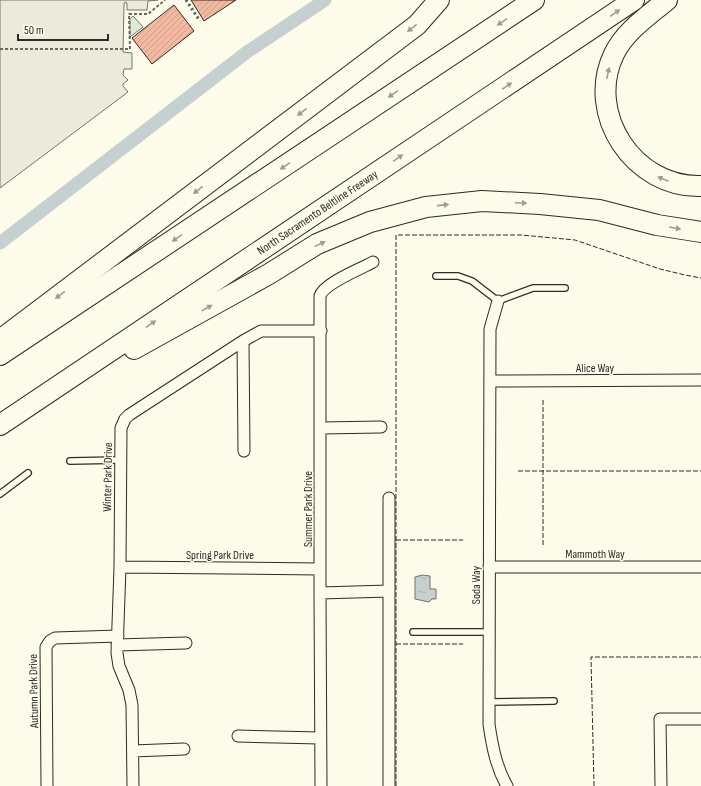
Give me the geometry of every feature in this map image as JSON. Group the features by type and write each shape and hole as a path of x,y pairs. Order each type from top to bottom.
{"highway":[{"path":"0,341 416,25 440,0"},
{"path":"0,355 534,0"},
{"name":"North Sacramento Beltline Freeway","path":"7,420 634,0"},
{"path":"667,0 628,33 620,43 610,65 606,84 606,102 610,121 618,139 628,153 637,162 652,174 663,179 675,183 701,186"},
{"path":"7,420 269,274 317,244 370,222 426,207 482,201 540,204 599,210 657,225 701,232"}],"street":[{"name":"Summer Park Drive","path":"321,786 321,292 330,284 373,262"},
{"name":"Soda Way","path":"498,301 490,329 489,724 492,747 503,779 507,786"},
{"name":"Winter Park Drive","path":"133,786 132,705 129,690 119,666 116,654 120,568 121,428 125,419 129,415 243,341 262,331 321,331"},
{"path":"243,341 244,451"},
{"name":"Alice Way","path":"490,381 701,380"},
{"path":"321,428 382,427"},
{"path":"389,498 389,786"},
{"name":"Mammoth Way","path":"489,567 701,566"},
{"name":"Spring Park Drive","path":"120,568 320,569"},
{"path":"320,593 389,591"},
{"name":"Autumn Park Drive","path":"48,786 46,647 50,641 55,638 186,644"},
{"path":"661,786 660,719 701,719"},
{"path":"238,736 320,738"},
{"path":"133,750 184,749"}],"lane":[{"path":"436,276 458,276 472,281 498,301 533,288 565,288"},
{"path":"70,461 121,460"},
{"path":"0,494 28,473"},
{"path":"413,632 489,632"},
{"path":"489,702 554,701"}],"path":[{"path":"0,49 130,49 129,14 148,14 165,0"}],"green space":[{"path":"133,16 143,27 130,37 130,19"}],"shaded area":[{"path":"0,0 158,0 148,1 147,10 127,10 127,3 125,2 124,4 123,52 132,53 132,69 124,69 123,75 128,80 123,84 123,86 128,92 0,188"}],"water":[{"path":"422,575 430,576 430,589 436,589 436,599 432,599 429,602 415,599 415,577"}],"building":[{"path":"191,0 236,0 204,21"},
{"path":"174,5 194,31 152,64 132,38"}],"waterway":[{"path":"0,243 247,52 325,0"}],"hedge":[{"path":"186,0 200,21"}],"fence":[{"path":"396,786 396,235 521,235 575,240 660,269 701,278"},
{"path":"543,398 543,545"},
{"path":"518,471 701,471"},
{"path":"396,540 463,540"},
{"path":"396,644 463,644"},
{"path":"594,786 591,657 701,657"}]}
